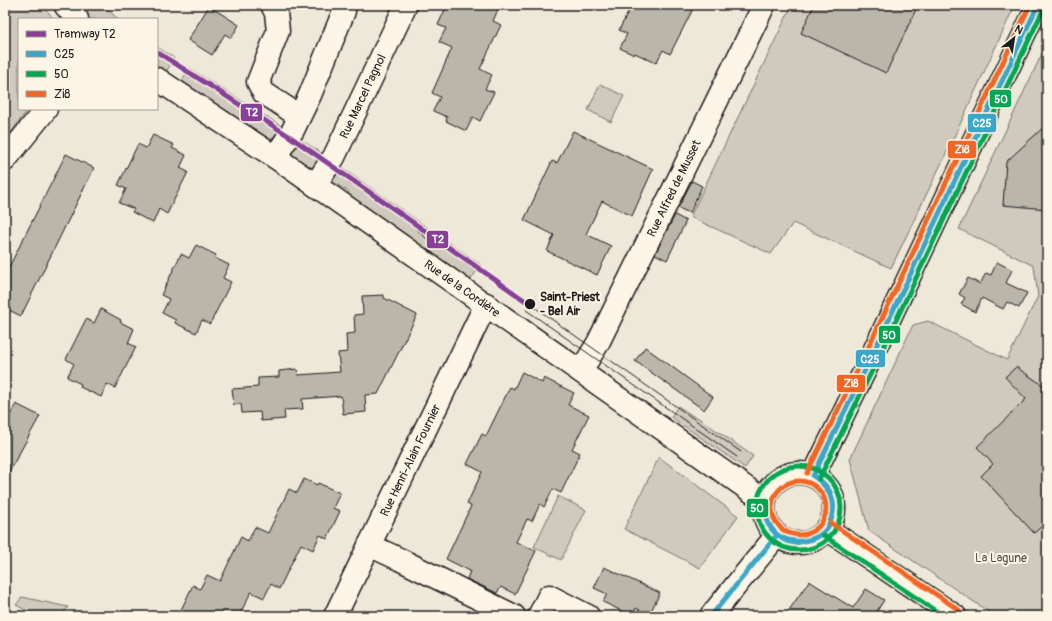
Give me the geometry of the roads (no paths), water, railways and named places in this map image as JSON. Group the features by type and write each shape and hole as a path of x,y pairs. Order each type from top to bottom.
{"street":[{"path":"65,5 76,18"},
{"path":"272,5 276,13 278,31 258,82 264,93 299,116"},
{"path":"275,157 293,130 310,96 344,11 342,5"},
{"name":"Rue Marcel Pagnol","path":"315,185 334,157 406,5"},
{"name":"Rue Alfred de Musset","path":"581,371 598,343 764,5"},
{"path":"813,476 865,370 1038,5"},
{"name":"Rue de la Cordière","path":"158,80 275,157 764,501"},
{"path":"5,160 45,110"},
{"name":"Rue Henri-Alain Fournier","path":"335,616 368,545 486,304"},
{"path":"802,473 813,476 825,485 832,495 834,505 833,515 827,529 821,535 813,540 795,543 777,535 769,525 765,517 764,501 769,489 776,482 791,474 802,473"},
{"path":"827,529 954,616"},
{"path":"711,616 777,535"},
{"path":"368,545 514,616"},
{"path":"539,616 549,596 588,616"}],"tram line":[{"name":"T2","path":"158,53 289,136 530,304"},
{"path":"392,207 437,248"},
{"path":"530,304 741,452"},
{"path":"526,310 737,457"}],"place":[{"name":"Saint-Priest - Bel Air","path":"530,304"}],"park label":[{"name":"La Lagune","path":"1001,558"}]}
